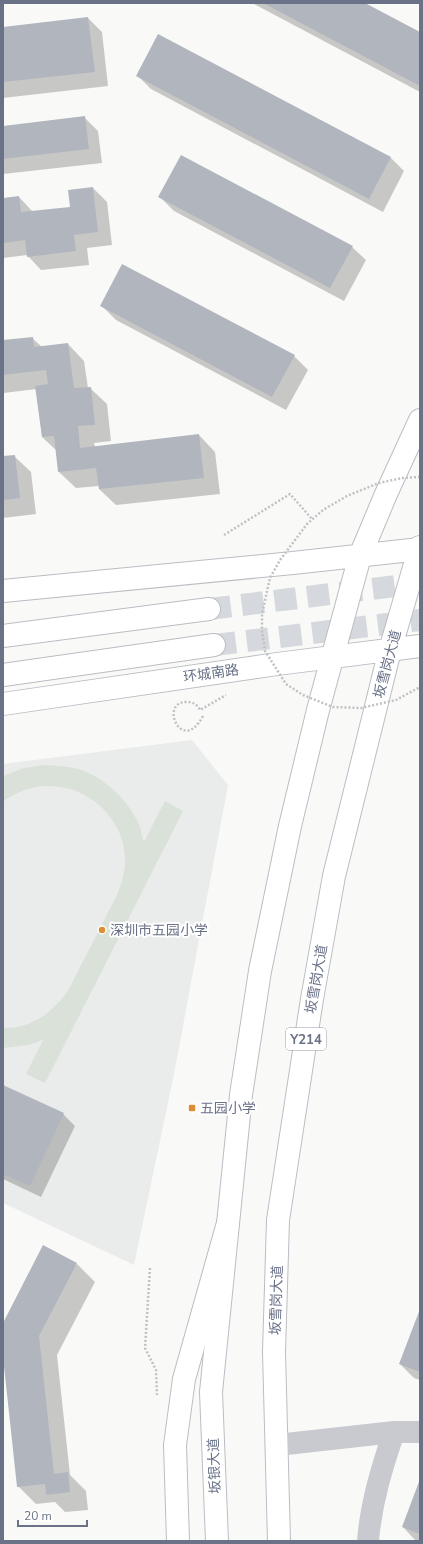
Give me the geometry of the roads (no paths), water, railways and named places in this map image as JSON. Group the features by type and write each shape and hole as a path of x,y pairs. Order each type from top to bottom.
{"main road":[{"path":"178,1541 175,1445 184,1379 228,1223 241,1095 260,971 290,826 332,656 360,556 386,494 420,420"},
{"path":"3,591 293,563 420,548"},
{"name":"坂雪岗大道","path":"279,1541 274,1352 278,1220 312,1000 334,876 390,650 420,548"},
{"path":"3,636 209,609"},
{"name":"环城南路","path":"3,675 214,645"},
{"name":"环城南路","path":"3,704 332,656 420,646"},
{"name":"坂银大道","path":"217,1541 211,1392 228,1223"}],"lane":[{"path":"277,1445 394,1432 420,1432"},
{"path":"368,1541 375,1499 383,1465 394,1432"}],"tunnel":[{"path":"209,609 420,583"},
{"path":"214,645 420,620"}],"place":[{"name":"深圳市五园小学","path":"102,930"},
{"name":"五园小学","path":"192,1108"}]}
